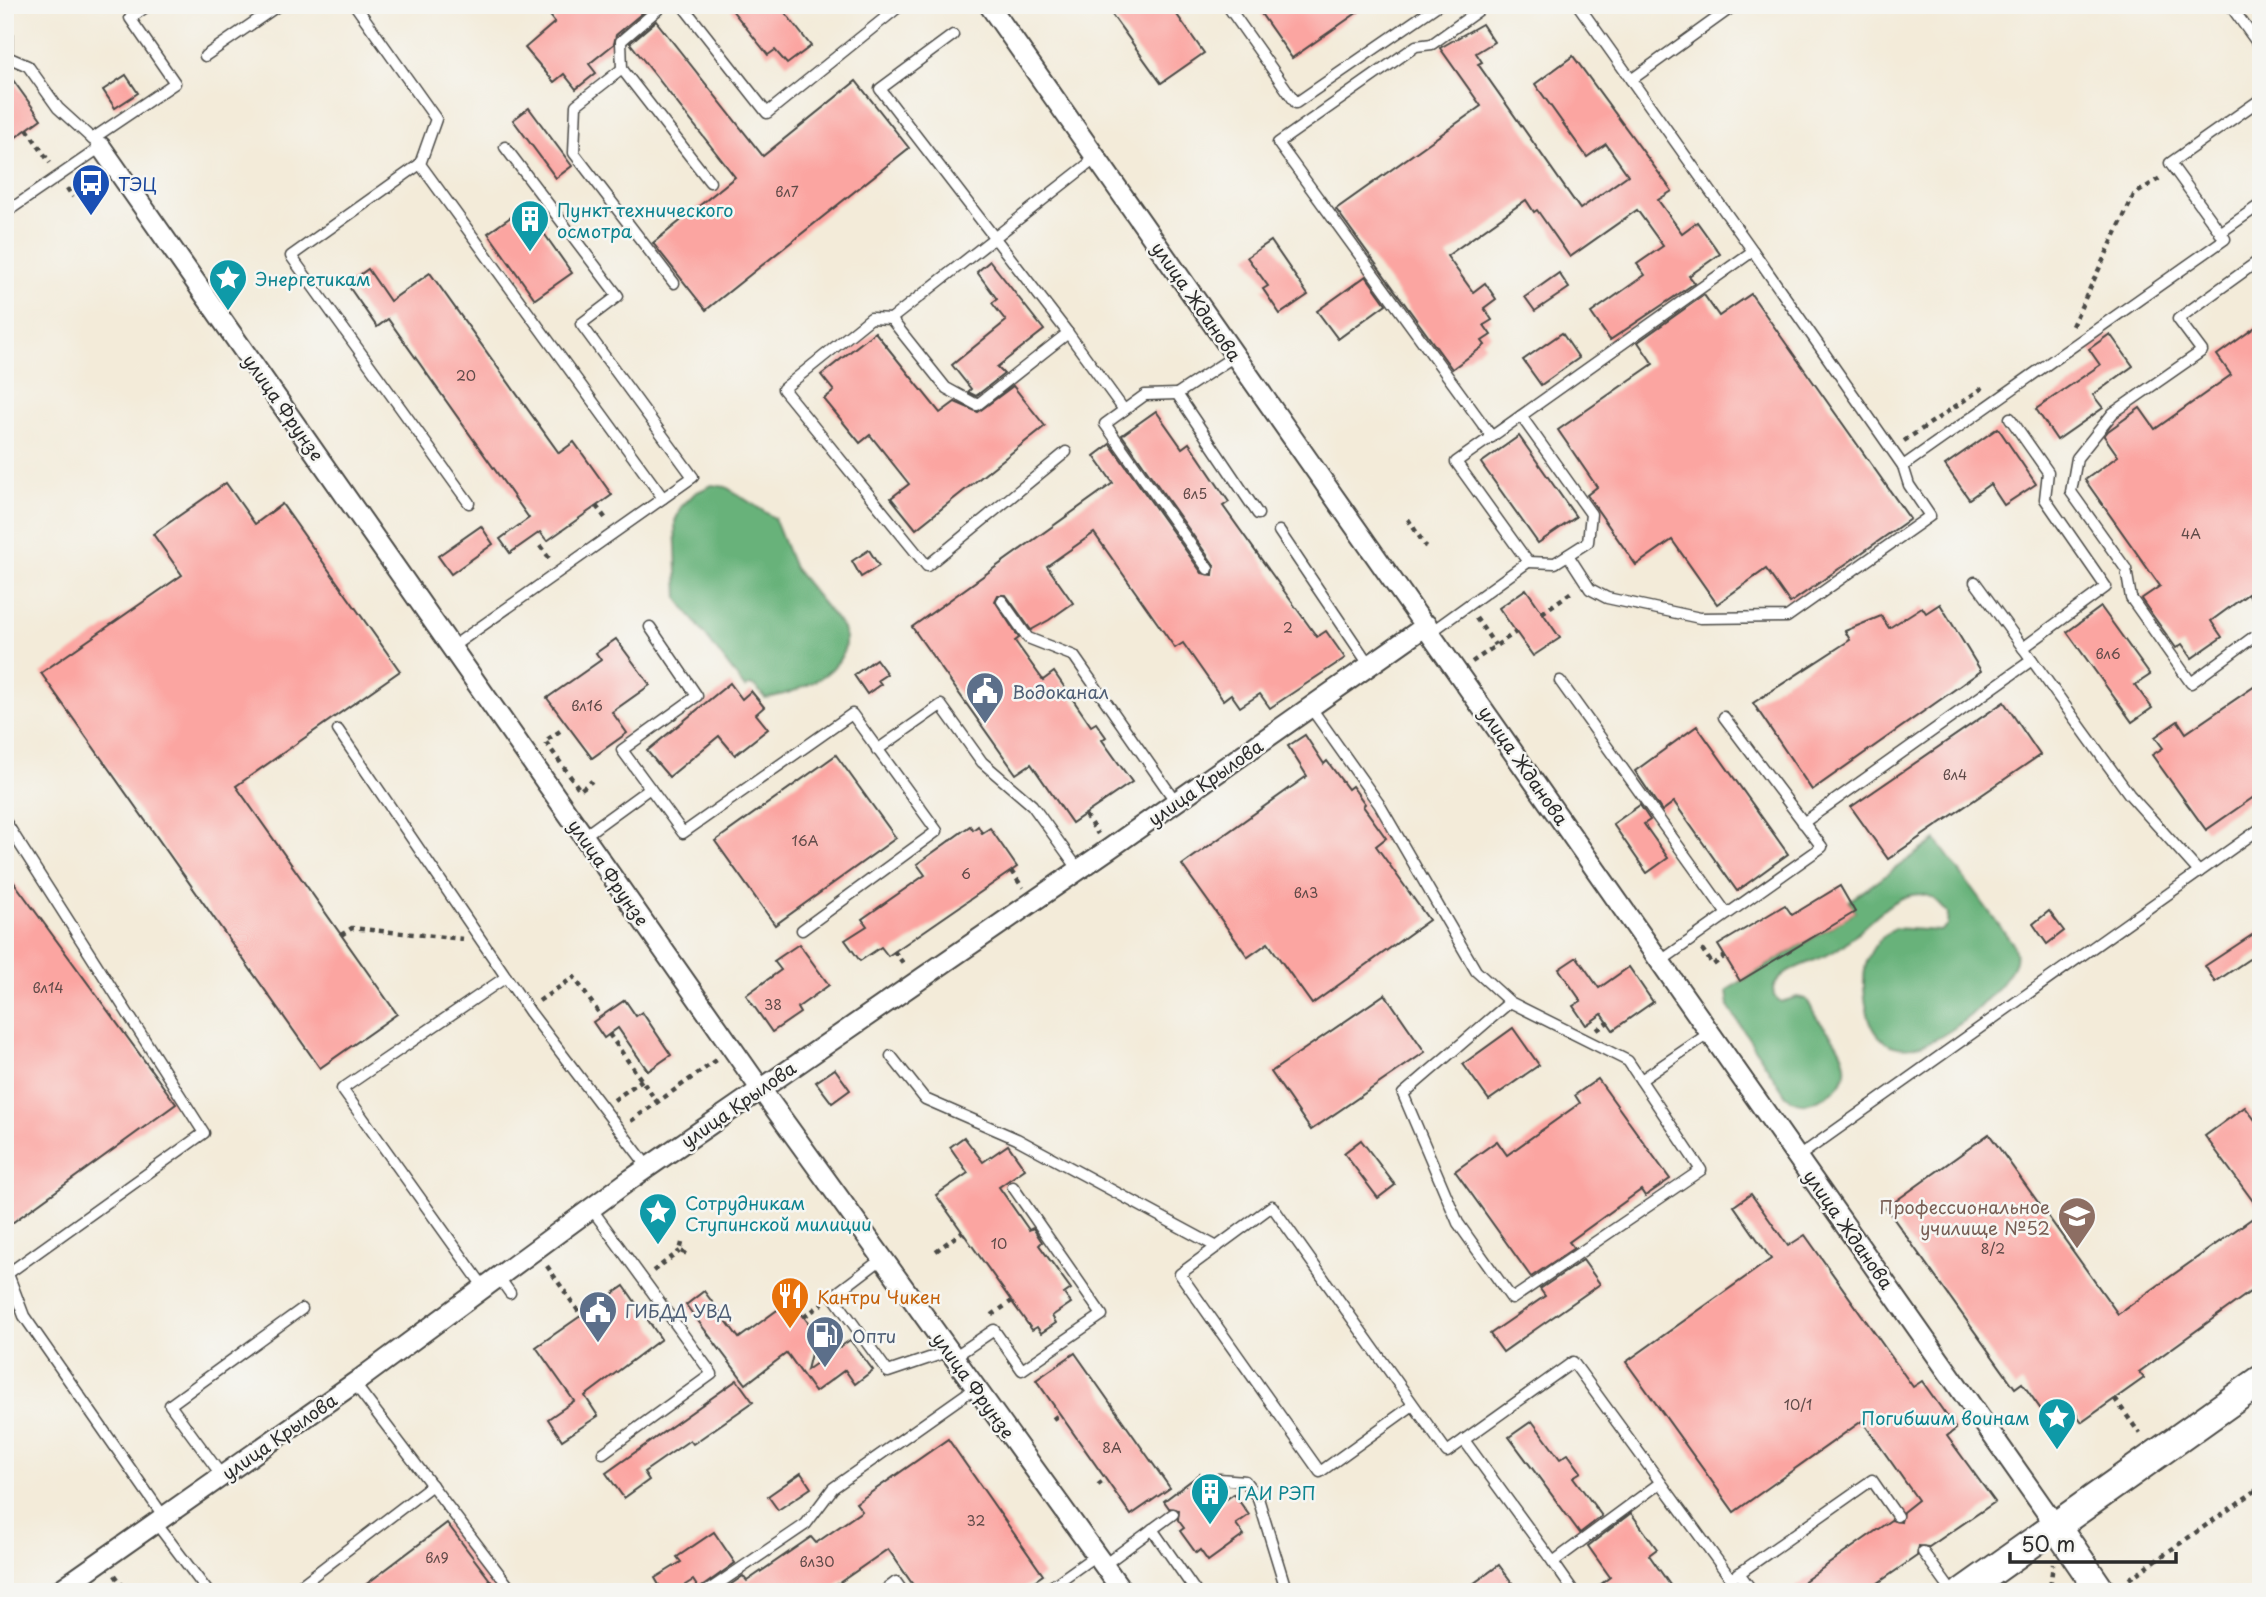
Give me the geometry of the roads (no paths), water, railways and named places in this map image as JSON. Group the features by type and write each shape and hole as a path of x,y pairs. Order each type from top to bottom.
{"main road":[{"path":"1962,1592 2261,1380"},
{"path":"2056,1526 2101,1592"}],"street":[{"name":"улица Жданова","path":"989,5 2056,1526"},
{"name":"улица Фрунзе","path":"97,143 760,1088 1123,1592"},
{"name":"улица Крылова","path":"57,1592 354,1382 534,1248 760,1088 1079,870 1370,666 1429,629"}],"lane":[{"path":"7,5 6,56 28,66 58,108 97,143"},
{"path":"5,213 175,83 130,18 149,5"},
{"path":"205,56 279,5"},
{"path":"355,5 436,119 420,164 290,256 469,503"},
{"path":"663,5 621,41 622,69 710,182"},
{"path":"682,5 767,113 901,5"},
{"path":"1227,5 1296,103 1438,5"},
{"path":"1486,5 1432,44 1416,46 1278,143 1492,437"},
{"path":"1568,555 1590,589 1607,597 1700,618 1787,617 1930,516 1909,485 1903,466 1892,450 1578,5"},
{"path":"1631,80 1735,5"},
{"path":"2230,5 2261,48"},
{"path":"953,35 880,89 995,236 1125,410"},
{"path":"622,69 576,105 574,153 674,283"},
{"path":"1903,466 2225,240 2170,163 2261,99"},
{"path":"452,647 693,477 581,324 618,296 505,147"},
{"path":"1066,452 927,566 783,389 871,318 891,319 1096,158"},
{"path":"420,164 663,498"},
{"path":"2220,233 2261,204"},
{"path":"1528,562 1456,462 1753,251"},
{"path":"2261,259 2178,319 2202,351 2113,413 2077,458 2071,492 2126,569 2131,598 2191,683 2252,638 2261,641"},
{"path":"891,319 946,388 977,405 1068,333"},
{"path":"1209,569 1105,424 1145,395 1177,394 1236,355"},
{"path":"1177,394 1258,514"},
{"path":"1429,629 1468,606 1528,562 1555,563 1587,542 1591,514 1521,416"},
{"path":"2010,418 2048,472 2045,499 2106,587 2023,648"},
{"path":"1279,531 1370,666"},
{"path":"1975,582 2129,794 2199,872"},
{"path":"1002,601 1028,638 1074,656 1176,802"},
{"path":"650,627 697,696 622,750 683,833 852,714 937,831 802,930"},
{"path":"1803,822 2032,660"},
{"path":"1560,681 1727,914"},
{"path":"877,750 941,705 982,762 1032,805 1079,870"},
{"path":"1311,708 1379,804 1461,950 1476,971 1510,1002 1628,1061 1701,1170 1512,1299 1458,1223 1403,1094 1510,1002"},
{"path":"1661,961 1822,847 1724,717"},
{"path":"338,730 527,1009 648,1167"},
{"path":"584,836 650,788"},
{"path":"5,821 204,1133 8,1269 24,1316 208,1592"},
{"path":"1798,1157 2261,828"},
{"path":"506,977 342,1089 491,1281 510,1293"},
{"path":"1641,1080 1711,1032"},
{"path":"891,1056 925,1099 1017,1139 1217,1247"},
{"path":"883,1258 833,1296 888,1372 952,1354 994,1330 1022,1370 1102,1315 1013,1187"},
{"path":"1413,1405 1320,1472 1180,1273 1272,1206 1447,1452 1573,1362 1731,1579 1872,1480 1897,1516"},
{"path":"590,1208 712,1374 603,1453"},
{"path":"222,1476 170,1405 302,1309"},
{"path":"354,1382 513,1592"},
{"path":"706,1592 806,1524 833,1488 976,1387"},
{"path":"1464,1440 1573,1592"},
{"path":"1209,1487 1220,1479 1245,1481 1258,1498 1285,1587 1278,1592"},
{"path":"1553,1562 1660,1483"},
{"path":"292,1592 432,1485"},
{"path":"1044,1592 1173,1514"},
{"path":"1152,1529 1196,1592"},
{"path":"1923,1552 1952,1592"},
{"path":"1740,1573 1753,1592"},
{"path":"883,1592 896,1582 903,1592"}],"place":[{"name":"ТЭЦ","path":"91,217"},
{"name":"Пункт технического осмотра","path":"530,253"},
{"name":"Энергетикам","path":"228,312"},
{"name":"Водоканал","path":"985,725"},
{"name":"Сотрудникам Ступинской милиции","path":"658,1246"},
{"name":"Профессиональное училище №52","path":"2077,1250"},
{"name":"Кантри Чикен","path":"790,1330"},
{"name":"ГИБДД УВД","path":"598,1344"},
{"name":"Опти","path":"825,1369"},
{"name":"Погибшим воинам","path":"2057,1451"},
{"name":"ГАИ РЭП","path":"1210,1526"}]}
